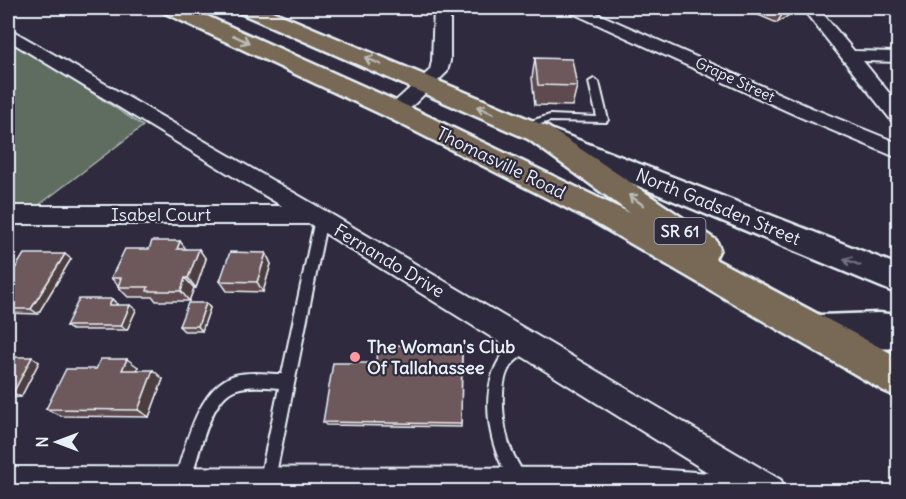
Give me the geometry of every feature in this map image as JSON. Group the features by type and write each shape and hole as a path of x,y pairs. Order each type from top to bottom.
{"main road":[{"name":"Thomasville Road","path":"173,8 396,111 603,213 820,332 898,378"},
{"path":"208,24 234,8"},
{"name":"Thomasville Road","path":"248,8 530,130 622,190 820,332"}],"street":[{"path":"396,111 438,72 441,61 442,8"},
{"name":"Grape Street","path":"573,8 807,113 898,151"},
{"path":"810,8 898,116"},
{"name":"Fernando Drive","path":"8,33 317,217 769,492"},
{"path":"850,56 898,57"},
{"name":"North Gadsden Street","path":"530,130 898,280"},
{"name":"Isabel Court","path":"8,215 317,217"},
{"path":"820,332 879,330 898,332"},
{"path":"8,483 640,484 739,492"}],"lane":[{"path":"530,130 550,118 603,120 594,82"},
{"path":"266,484 288,381 317,217"},
{"path":"521,484 504,453 498,432 495,394 503,364 526,344"},
{"path":"182,483 205,413 222,389 234,382 288,381"}],"green space":[{"path":"8,38 143,126 35,208 8,208"}],"building":[{"path":"535,58 572,59 577,86 538,85"},
{"path":"152,241 180,241 177,249 199,249 181,291 147,291 148,287 118,287 121,278 111,278 125,249 149,249"},
{"path":"230,252 266,253 257,282 220,281"},
{"path":"24,254 65,254 31,309 8,309 8,280"},
{"path":"79,299 112,299 109,305 130,305 121,326 66,326"},
{"path":"188,303 206,303 198,326 179,326"},
{"path":"377,345 462,346 461,424 323,422 333,363 376,363"},
{"path":"8,357 32,357 13,393 8,393"},
{"path":"101,359 127,359 122,370 153,370 138,410 46,409 66,369 96,369"}],"place":[{"name":"The Woman's Club Of Tallahassee","path":"355,357"}]}
